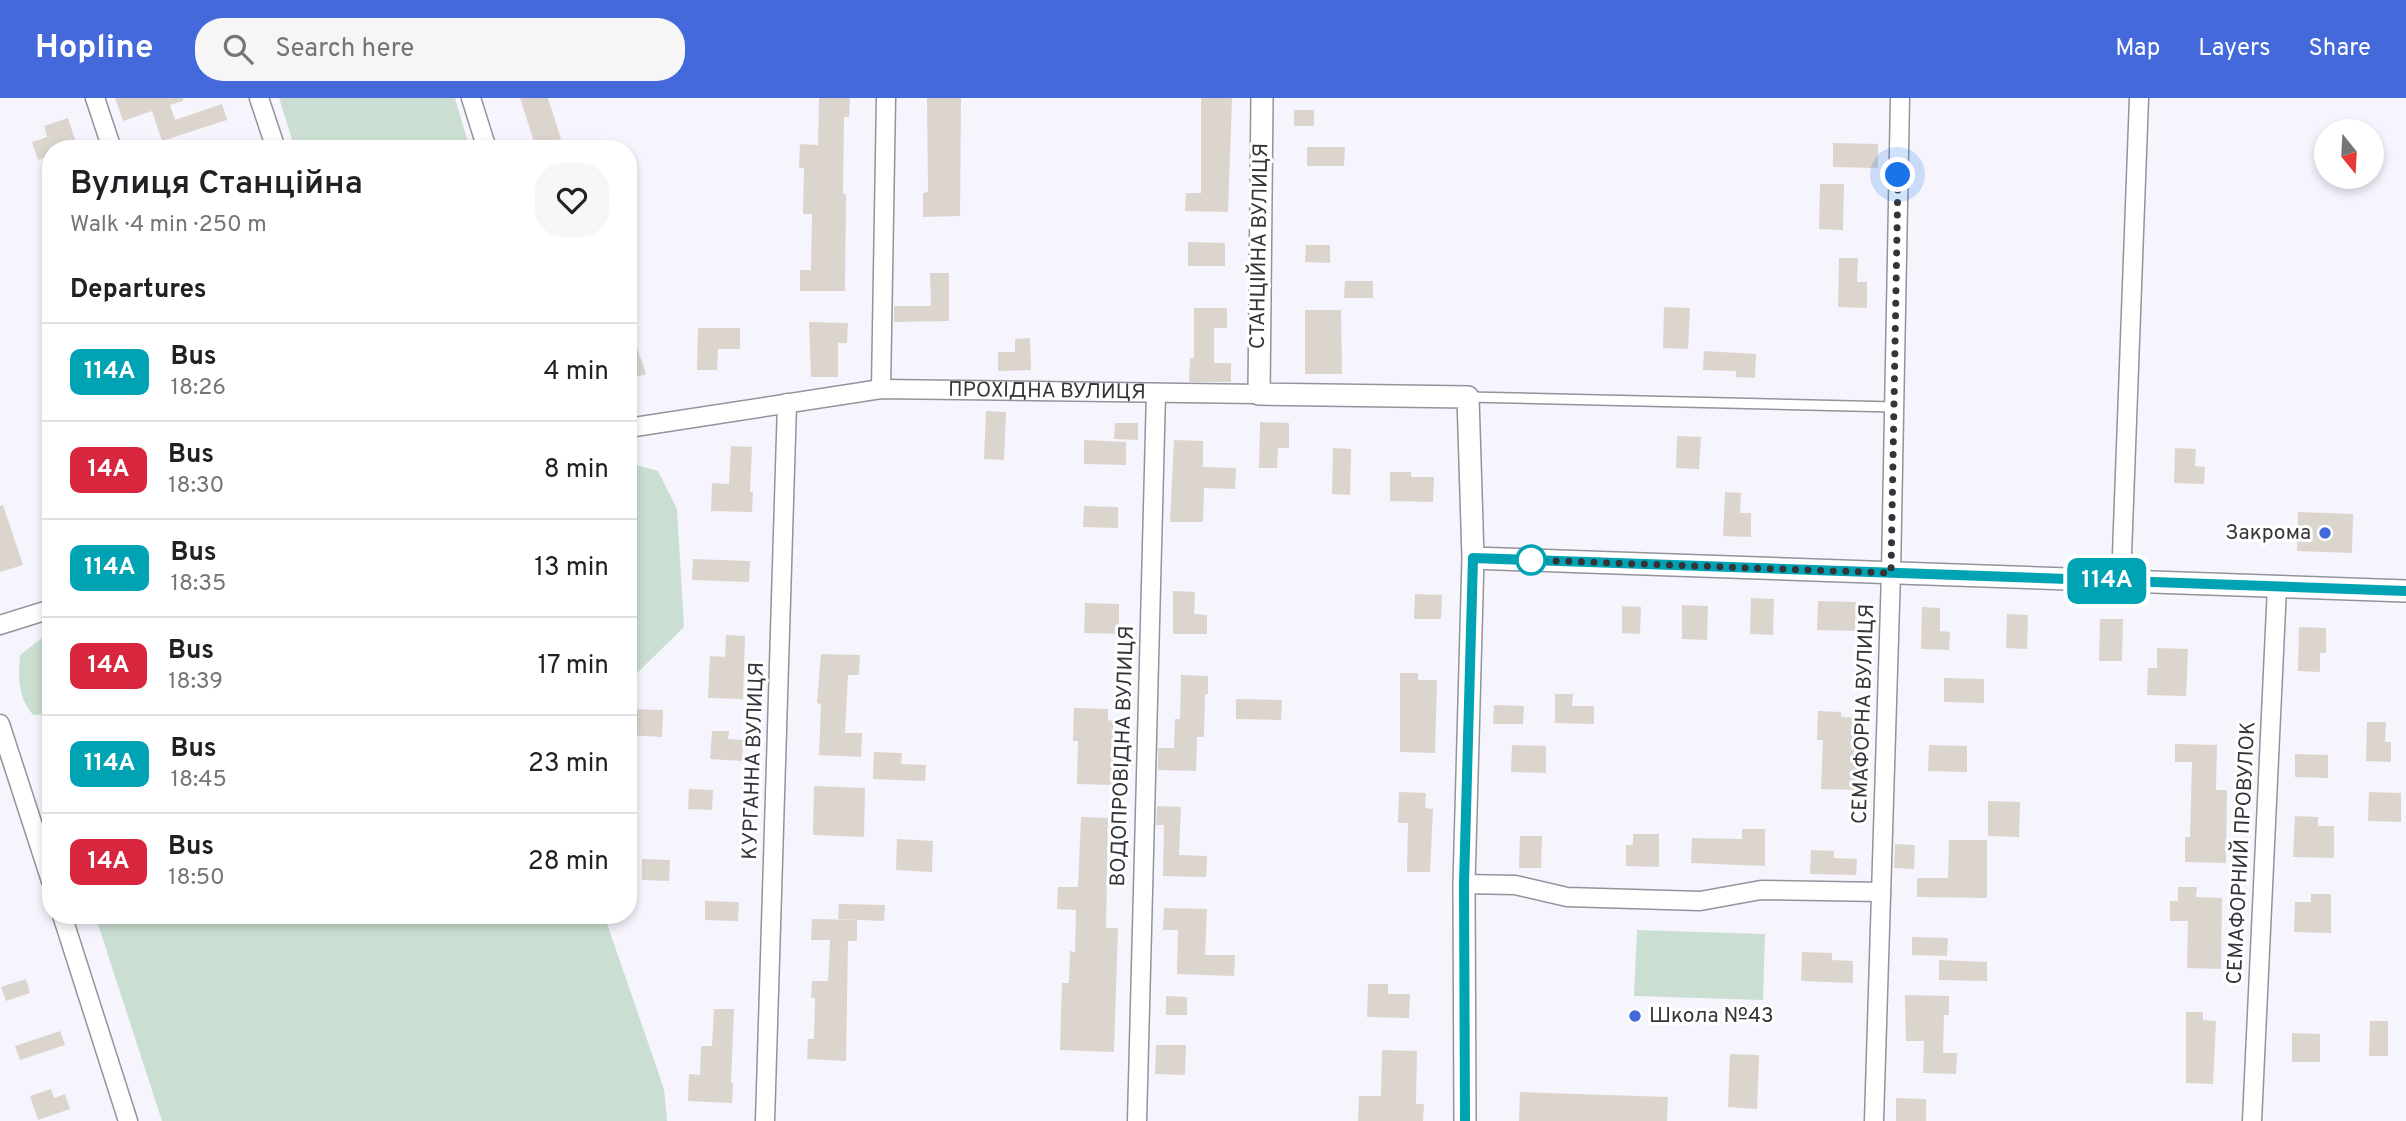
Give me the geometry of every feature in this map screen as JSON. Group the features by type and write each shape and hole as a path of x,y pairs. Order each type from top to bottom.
{"street":[{"path":"95,98 109,140"},
{"path":"259,98 273,140"},
{"path":"471,98 484,140"},
{"path":"881,389 886,98"},
{"name":"СТАНЦІЙНА ВУЛИЦЯ","path":"1259,394 1262,98"},
{"name":"СЕМАФОРНА ВУЛИЦЯ","path":"1874,1121 1891,573 1899,98"},
{"path":"2121,581 2139,98"},
{"name":"ПРОХІДНА ВУЛИЦЯ","path":"637,427 881,389 1468,397"},
{"name":"ВОДОПРОВІДНА ВУЛИЦЯ","path":"1137,1121 1156,393"},
{"path":"1465,1121 1464,884 1473,558 1468,397"},
{"name":"КУРГАННА ВУЛИЦЯ","path":"765,1121 788,403"},
{"path":"1473,558 2406,591"},
{"name":"СЕМАФОРНИЙ ПРОВУЛОК","path":"2252,1121 2277,587"},
{"path":"0,625 42,612"},
{"path":"0,724 42,853"},
{"path":"1464,884 1515,886 1567,897 1700,901 1761,890 1881,892"},
{"path":"65,924 128,1121"}],"lane":[{"path":"1468,397 1894,407"}],"green space":[{"path":"279,98 455,98 467,140 292,140"},
{"path":"637,465 658,471 677,509 684,627 637,673"},
{"path":"42,638 42,714 33,715 24,701 20,687 20,655"},
{"path":"98,924 607,924 664,1089 667,1121 162,1121"},
{"path":"1637,930 1765,934 1763,1000 1634,996"}],"building":[{"path":"115,98 183,98 183,101 170,105 175,120 222,104 227,120 165,140 162,140 152,111 123,121"},
{"path":"520,98 548,98 561,139 533,140"},
{"path":"819,98 850,98 849,117 844,117 845,291 800,291 800,270 811,270 812,214 803,214 804,168 799,168 800,144 818,145"},
{"path":"927,98 961,98 960,216 923,217 923,193 928,192"},
{"path":"1201,98 1232,98 1228,212 1185,211 1186,193 1201,193"},
{"path":"1294,110 1314,110 1314,126 1294,126"},
{"path":"68,118 75,140 42,140 42,159 38,160 32,142 47,137 44,126"},
{"path":"1833,143 1878,144 1878,168 1833,167"},
{"path":"1307,147 1345,147 1344,166 1307,166"},
{"path":"1820,184 1844,184 1843,230 1819,229"},
{"path":"1188,242 1225,243 1225,266 1188,266"},
{"path":"1306,245 1330,245 1330,263 1305,262"},
{"path":"1839,258 1858,258 1857,282 1867,282 1867,308 1838,307"},
{"path":"930,273 949,273 949,321 894,322 894,306 931,306"},
{"path":"1345,281 1373,281 1373,298 1344,298"},
{"path":"1664,307 1690,308 1688,349 1663,348"},
{"path":"1194,308 1227,308 1227,328 1214,328 1214,363 1231,363 1231,382 1189,382 1190,358 1194,358"},
{"path":"1305,310 1341,310 1342,374 1305,374"},
{"path":"809,322 848,323 847,343 838,343 838,377 811,377"},
{"path":"698,328 740,328 740,349 718,349 717,370 697,370"},
{"path":"1030,338 1031,370 998,371 998,352 1015,352 1015,339"},
{"path":"637,348 646,374 637,376"},
{"path":"1704,351 1756,354 1755,378 1736,377 1736,371 1703,370"},
{"path":"986,411 1006,412 1004,460 984,459"},
{"path":"1260,422 1289,423 1289,448 1278,448 1277,468 1259,468"},
{"path":"1115,423 1138,423 1138,440 1114,439"},
{"path":"1677,436 1701,437 1699,469 1676,468"},
{"path":"1084,440 1126,442 1126,465 1084,464"},
{"path":"1174,440 1203,441 1203,467 1236,468 1235,489 1204,488 1203,522 1170,522"},
{"path":"731,446 752,447 752,512 711,511 712,483 729,484"},
{"path":"1333,448 1351,449 1350,495 1332,494"},
{"path":"2175,448 2196,449 2195,466 2205,467 2204,484 2174,483"},
{"path":"1390,472 1411,472 1411,477 1434,477 1433,502 1390,501"},
{"path":"1725,492 1741,493 1740,513 1751,513 1751,537 1723,536"},
{"path":"3,505 23,565 0,572 0,506"},
{"path":"1084,506 1118,507 1118,528 1083,527"},
{"path":"2298,512 2353,514 2352,553 2297,551"},
{"path":"693,559 750,561 749,582 692,580"},
{"path":"1173,591 1195,592 1194,614 1207,615 1207,634 1173,634"},
{"path":"1415,594 1442,595 1441,619 1414,619"},
{"path":"1751,598 1774,599 1773,635 1750,634"},
{"path":"1818,601 1856,602 1855,631 1817,630"},
{"path":"1085,603 1119,604 1119,634 1084,633"},
{"path":"1682,605 1708,606 1707,640 1682,639"},
{"path":"1622,606 1641,607 1640,634 1622,633"},
{"path":"1922,607 1940,608 1940,631 1950,632 1949,650 1921,649"},
{"path":"2007,614 2028,615 2027,649 2006,648"},
{"path":"2100,619 2123,619 2122,661 2099,661"},
{"path":"2299,627 2326,628 2326,653 2320,653 2320,672 2298,671"},
{"path":"726,635 745,636 743,699 708,698 710,656 725,657"},
{"path":"2157,648 2188,649 2186,696 2147,695 2148,668 2157,668"},
{"path":"821,654 860,655 859,675 848,675 845,733 862,733 861,757 819,755 821,704 817,703"},
{"path":"1400,673 1418,673 1418,680 1437,680 1435,753 1400,752"},
{"path":"1181,675 1208,676 1204,737 1197,737 1196,771 1158,770 1158,748 1174,748 1175,719 1180,719"},
{"path":"1944,678 1984,679 1984,703 1944,702"},
{"path":"1555,694 1573,694 1572,706 1594,706 1594,724 1555,723"},
{"path":"1236,699 1282,700 1281,720 1236,719"},
{"path":"1494,705 1524,706 1523,724 1493,724"},
{"path":"1074,708 1108,709 1108,720 1113,721 1113,785 1077,784 1078,741 1073,741"},
{"path":"637,709 663,710 662,737 637,736"},
{"path":"1818,711 1841,712 1841,717 1861,718 1857,790 1821,789 1823,740 1817,740"},
{"path":"2367,722 2386,722 2385,742 2391,742 2391,762 2366,761"},
{"path":"712,731 729,731 728,739 743,740 742,761 710,759"},
{"path":"2175,744 2217,745 2216,790 2227,790 2226,863 2185,862 2185,837 2190,837 2192,762 2175,762"},
{"path":"1512,745 1546,746 1546,773 1511,772"},
{"path":"1929,745 1967,746 1967,772 1928,771"},
{"path":"874,752 902,753 901,764 926,765 925,781 873,779"},
{"path":"2295,754 2328,755 2328,778 2295,777"},
{"path":"814,786 865,788 864,837 813,835"},
{"path":"689,789 713,790 712,810 688,809"},
{"path":"1399,792 1426,793 1425,808 1433,809 1430,872 1407,872 1408,823 1398,823"},
{"path":"2369,792 2401,793 2401,822 2368,821"},
{"path":"1988,801 2020,802 2019,837 1988,836"},
{"path":"1157,806 1181,807 1179,855 1207,856 1206,877 1163,876 1164,825 1156,825"},
{"path":"2295,816 2318,817 2318,826 2334,826 2334,858 2293,857"},
{"path":"1081,817 1108,818 1106,928 1118,928 1114,1052 1060,1050 1062,983 1069,983 1070,951 1075,952 1076,910 1057,909 1058,887 1078,887"},
{"path":"1742,829 1765,829 1765,866 1691,863 1692,838 1742,839"},
{"path":"1633,834 1659,834 1659,867 1626,866 1626,845 1633,845"},
{"path":"1520,836 1542,836 1541,868 1519,868"},
{"path":"897,839 933,841 932,872 896,870"},
{"path":"1949,840 1987,840 1987,898 1917,897 1917,878 1948,878"},
{"path":"1895,844 1915,845 1914,869 1894,868"},
{"path":"1811,850 1834,851 1834,858 1857,859 1856,875 1810,874"},
{"path":"642,859 670,860 669,881 642,880"},
{"path":"2178,887 2197,887 2196,897 2222,898 2221,969 2187,968 2188,921 2170,921 2170,901 2178,901"},
{"path":"2311,894 2331,894 2331,933 2294,932 2295,902 2311,902"},
{"path":"705,901 739,902 738,921 705,920"},
{"path":"839,904 885,905 884,921 838,919"},
{"path":"1164,908 1207,909 1205,955 1235,955 1234,976 1177,974 1178,930 1163,930"},
{"path":"812,919 857,920 857,941 848,941 846,1061 807,1059 808,1039 814,1039 815,998 811,998 812,981 828,981 830,940 811,940"},
{"path":"1912,937 1948,938 1947,956 1912,955"},
{"path":"1802,952 1832,953 1832,960 1853,961 1853,983 1801,981"},
{"path":"1939,960 1987,962 1987,981 1939,980"},
{"path":"26,979 30,993 6,1001 1,987"},
{"path":"1368,984 1388,984 1388,994 1410,994 1409,1018 1367,1017"},
{"path":"1905,995 1949,996 1949,1015 1944,1015 1943,1053 1957,1053 1956,1074 1923,1073 1924,1041 1906,1041"},
{"path":"1166,996 1187,997 1187,1015 1166,1015"},
{"path":"714,1009 734,1009 732,1103 688,1101 689,1074 700,1075 701,1046 712,1046"},
{"path":"2186,1012 2203,1012 2203,1020 2216,1021 2213,1084 2186,1083"},
{"path":"2370,1021 2388,1021 2388,1056 2369,1056"},
{"path":"60,1031 65,1045 20,1060 15,1046"},
{"path":"2292,1033 2320,1034 2320,1062 2292,1062"},
{"path":"1156,1045 1186,1045 1185,1075 1155,1074"},
{"path":"1382,1050 1417,1051 1416,1104 1424,1104 1423,1121 1358,1121 1359,1096 1381,1096"},
{"path":"1730,1054 1759,1055 1757,1109 1728,1107"},
{"path":"51,1089 54,1098 65,1094 70,1109 38,1120 30,1096"},
{"path":"1520,1092 1668,1097 1667,1121 1519,1121"},
{"path":"1896,1098 1926,1099 1926,1121 1896,1121"}],"bus line":[{"name":"114А","path":"1465,1121 1464,884 1473,558 2406,591"}],"place":[{"name":"Закрома","path":"2325,533"},
{"name":"Школа №43","path":"1635,1016"}],"route":[{"path":"1531,560 1891,573 1898,175"}]}
